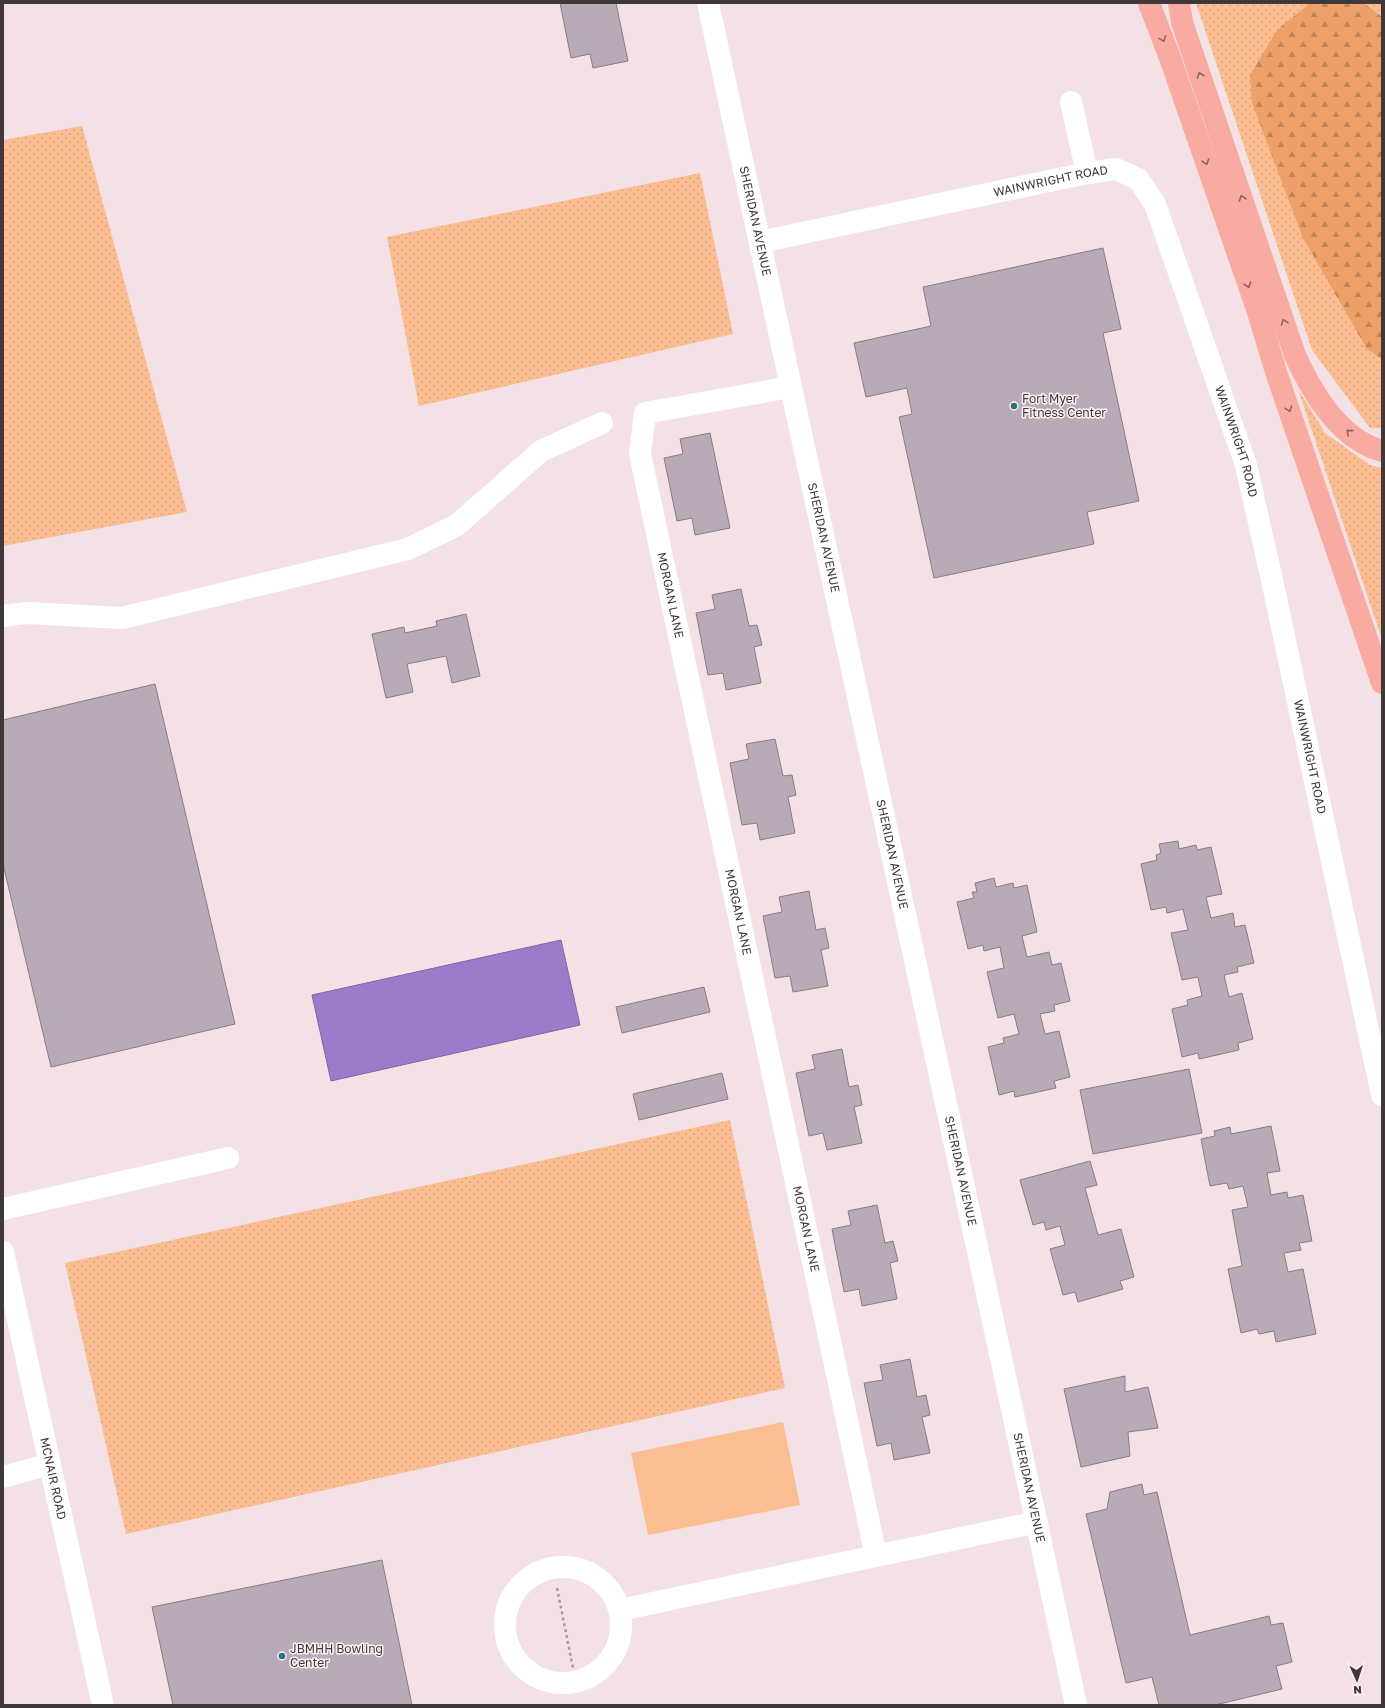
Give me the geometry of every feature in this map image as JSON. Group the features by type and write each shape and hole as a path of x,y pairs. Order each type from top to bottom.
{"highway":[{"path":"1149,3 1170,58 1258,312 1276,372 1382,683"},
{"path":"1179,3 1182,22 1190,46 1301,367 1319,400 1335,420 1352,435 1374,449 1382,451"}],"street":[{"name":"SHERIDAN AVENUE","path":"708,3 1076,1705"},
{"path":"1072,102 1086,173"},
{"name":"WAINWRIGHT ROAD","path":"760,242 1086,173 1116,169 1138,179 1155,204 1246,465 1382,1095"},
{"name":"MORGAN LANE","path":"791,387 645,413 640,454 876,1556"},
{"path":"3,616 27,613 122,618 408,549 457,525 541,451 602,423"},
{"path":"3,1209 228,1158"},
{"name":"MCNAIR ROAD","path":"3,1252 9,1307 50,1464 103,1705"},
{"path":"3,1477 50,1464"},
{"path":"620,1610 1037,1522"},
{"path":"552,1567 570,1567 586,1571 601,1581 613,1594 620,1610 622,1629 618,1646 609,1662 596,1674 576,1683 561,1684 542,1680 525,1671 513,1657 505,1639 504,1620 509,1602 519,1586 534,1574 552,1567"}],"path":[{"path":"557,1588 573,1668"}],"shaded area":[{"path":"1196,3 1382,3 1382,428 1370,428 1312,350"},
{"path":"82,126 187,512 3,546 3,140"},
{"path":"700,173 733,334 419,406 387,237"},
{"path":"1298,389 1325,433 1370,465 1382,468 1382,639"},
{"path":"561,940 580,1025 331,1081 312,995"},
{"path":"730,1120 785,1388 126,1534 65,1263"},
{"path":"783,1422 800,1505 648,1535 631,1453"}],"green space":[{"path":"1310,3 1364,3 1382,17 1382,359 1367,349 1303,238 1252,103 1250,75 1277,30"}],"building":[{"path":"560,3 616,3 628,61 593,68 590,54 571,58"},
{"name":"Fort Myer Fitness Center","path":"1103,248 1121,329 1103,333 1139,501 1087,512 1094,544 934,578 899,417 912,414 907,388 866,397 854,343 931,326 923,287"},
{"path":"710,433 730,528 695,535 692,518 677,521 664,458 683,454 680,439"},
{"path":"741,589 749,626 757,625 762,645 754,647 761,683 726,690 723,673 708,675 696,613 715,609 712,595"},
{"path":"466,614 480,676 452,683 446,656 407,664 413,692 386,698 372,634 404,627 405,633 437,626 436,621"},
{"path":"155,684 235,1024 51,1067 3,864 3,720"},
{"path":"775,739 783,776 792,775 796,795 788,797 795,833 760,840 757,823 742,825 730,763 749,759 746,744"},
{"path":"1178,841 1179,849 1196,845 1197,850 1211,847 1222,894 1206,897 1211,918 1233,913 1235,927 1245,925 1254,963 1237,967 1238,972 1224,975 1229,997 1242,993 1253,1039 1238,1043 1239,1050 1199,1059 1198,1053 1182,1057 1172,1009 1188,1005 1187,1000 1202,996 1198,977 1182,980 1171,933 1188,930 1183,909 1167,913 1166,907 1151,910 1141,864 1157,860 1156,855 1161,853 1159,844"},
{"path":"994,878 996,887 1013,883 1014,888 1027,885 1037,932 1022,936 1027,957 1049,952 1052,965 1061,963 1070,1001 1054,1005 1055,1011 1040,1014 1045,1034 1059,1031 1070,1077 1054,1081 1056,1088 1015,1097 1014,1091 999,1095 988,1047 1004,1043 1003,1038 1019,1034 1014,1014 998,1018 987,972 1004,968 1000,947 984,951 983,945 968,949 957,902 974,898 972,892 977,892 975,883"},
{"path":"809,891 816,930 825,928 829,948 821,950 828,986 793,992 790,976 775,978 763,916 782,912 779,897"},
{"path":"704,987 710,1012 622,1033 616,1007"},
{"path":"842,1049 849,1087 858,1085 862,1105 854,1107 862,1143 827,1150 823,1133 809,1136 796,1073 815,1069 812,1055"},
{"path":"1189,1069 1202,1133 1093,1154 1080,1090"},
{"path":"722,1073 728,1099 639,1120 633,1094"},
{"path":"1271,1126 1280,1171 1267,1173 1271,1195 1287,1192 1288,1198 1303,1195 1312,1241 1299,1243 1301,1250 1284,1253 1288,1272 1303,1269 1316,1334 1276,1342 1274,1331 1259,1334 1257,1329 1241,1333 1228,1269 1242,1266 1232,1210 1248,1207 1243,1186 1229,1189 1227,1183 1210,1186 1201,1139 1215,1136 1214,1131 1230,1127 1231,1134"},
{"path":"1090,1161 1097,1185 1085,1188 1098,1235 1121,1229 1134,1277 1120,1281 1123,1289 1078,1302 1075,1292 1063,1295 1050,1249 1065,1245 1060,1226 1046,1230 1044,1222 1033,1225 1020,1180"},
{"path":"877,1205 885,1243 893,1241 898,1261 890,1263 897,1299 862,1306 859,1289 844,1292 832,1229 851,1225 848,1211"},
{"path":"910,1359 917,1397 926,1395 930,1415 922,1417 930,1453 894,1460 891,1443 877,1446 864,1383 883,1380 880,1365"},
{"path":"1125,1376 1125,1392 1148,1387 1158,1428 1128,1432 1130,1456 1081,1467 1064,1389"},
{"path":"1142,1484 1144,1495 1157,1492 1190,1635 1269,1616 1271,1625 1283,1623 1292,1662 1276,1666 1282,1689 1215,1705 1159,1705 1152,1677 1126,1683 1086,1514 1107,1509 1110,1492"},
{"name":"JBMHH Bowling Center","path":"382,1560 412,1705 173,1705 152,1607"}],"place":[{"name":"Fort Myer Fitness Center","path":"1014,406"},
{"name":"JBMHH Bowling Center","path":"282,1656"}]}
